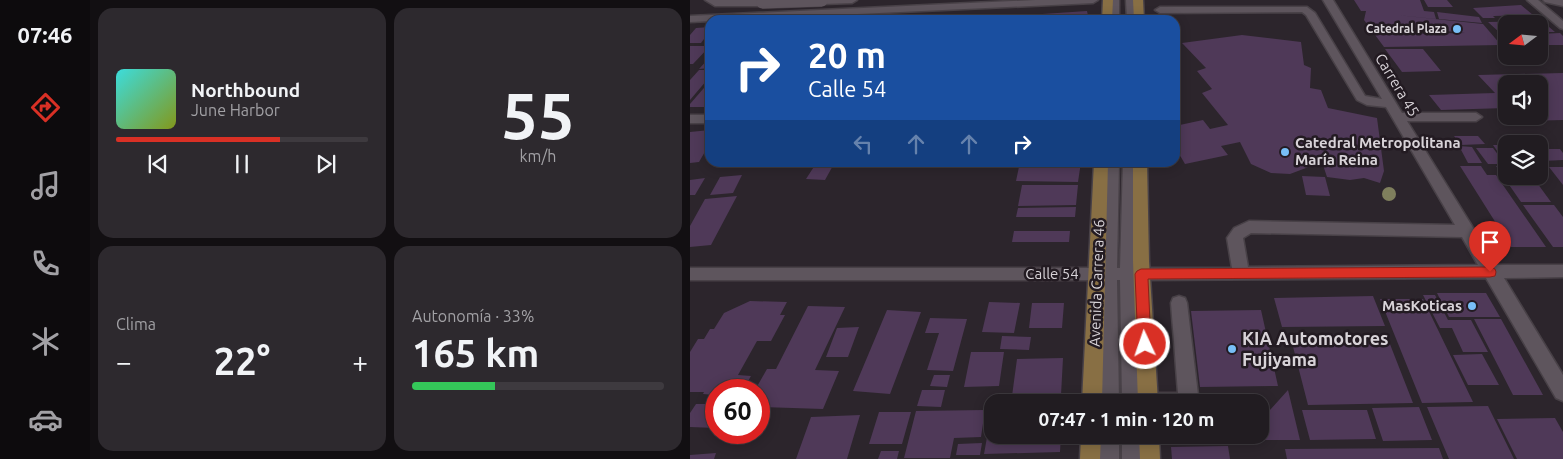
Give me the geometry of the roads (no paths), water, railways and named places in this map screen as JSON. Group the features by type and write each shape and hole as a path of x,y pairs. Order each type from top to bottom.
{"main road":[{"path":"1107,15 1108,0"},
{"path":"1138,0 1139,15"},
{"name":"Avenida Carrera 46","path":"1093,394 1103,274 1101,167"},
{"path":"1140,167 1135,274 1142,394"},
{"path":"1090,459 1091,444"},
{"path":"1149,444 1150,459"}],"street":[{"path":"713,15 717,10 713,2 762,4 852,0"},
{"path":"763,15 900,5 1093,0"},
{"path":"1114,0 1114,15"},
{"path":"1131,0 1132,15"},
{"name":"Carrera 45","path":"1328,0 1563,392"},
{"path":"1532,0 1563,26"},
{"path":"1548,0 1563,2"},
{"path":"776,15 786,1"},
{"path":"763,15 774,2"},
{"path":"1160,10 1228,4 1308,10 1361,98 1367,101 1390,104"},
{"path":"690,19 705,18"},
{"path":"1398,117 1476,118"},
{"path":"690,120 705,119"},
{"path":"1109,394 1103,274 1112,167"},
{"path":"1130,167 1135,274"},
{"path":"1241,274 1235,238 1239,232 1250,227 1466,231"},
{"name":"Calle 54","path":"690,274 1241,274 1563,271"},
{"path":"1179,303 1189,394"},
{"path":"1109,444 1109,459"},
{"path":"1132,444 1132,459"}],"place":[{"name":"Catedral Plaza","path":"1457,29"},
{"name":"Catedral Metropolitana María Reina","path":"1285,152"},
{"name":"MasKoticas","path":"1472,306"},
{"name":"KIA Automotores Fujiyama","path":"1232,349"}]}
